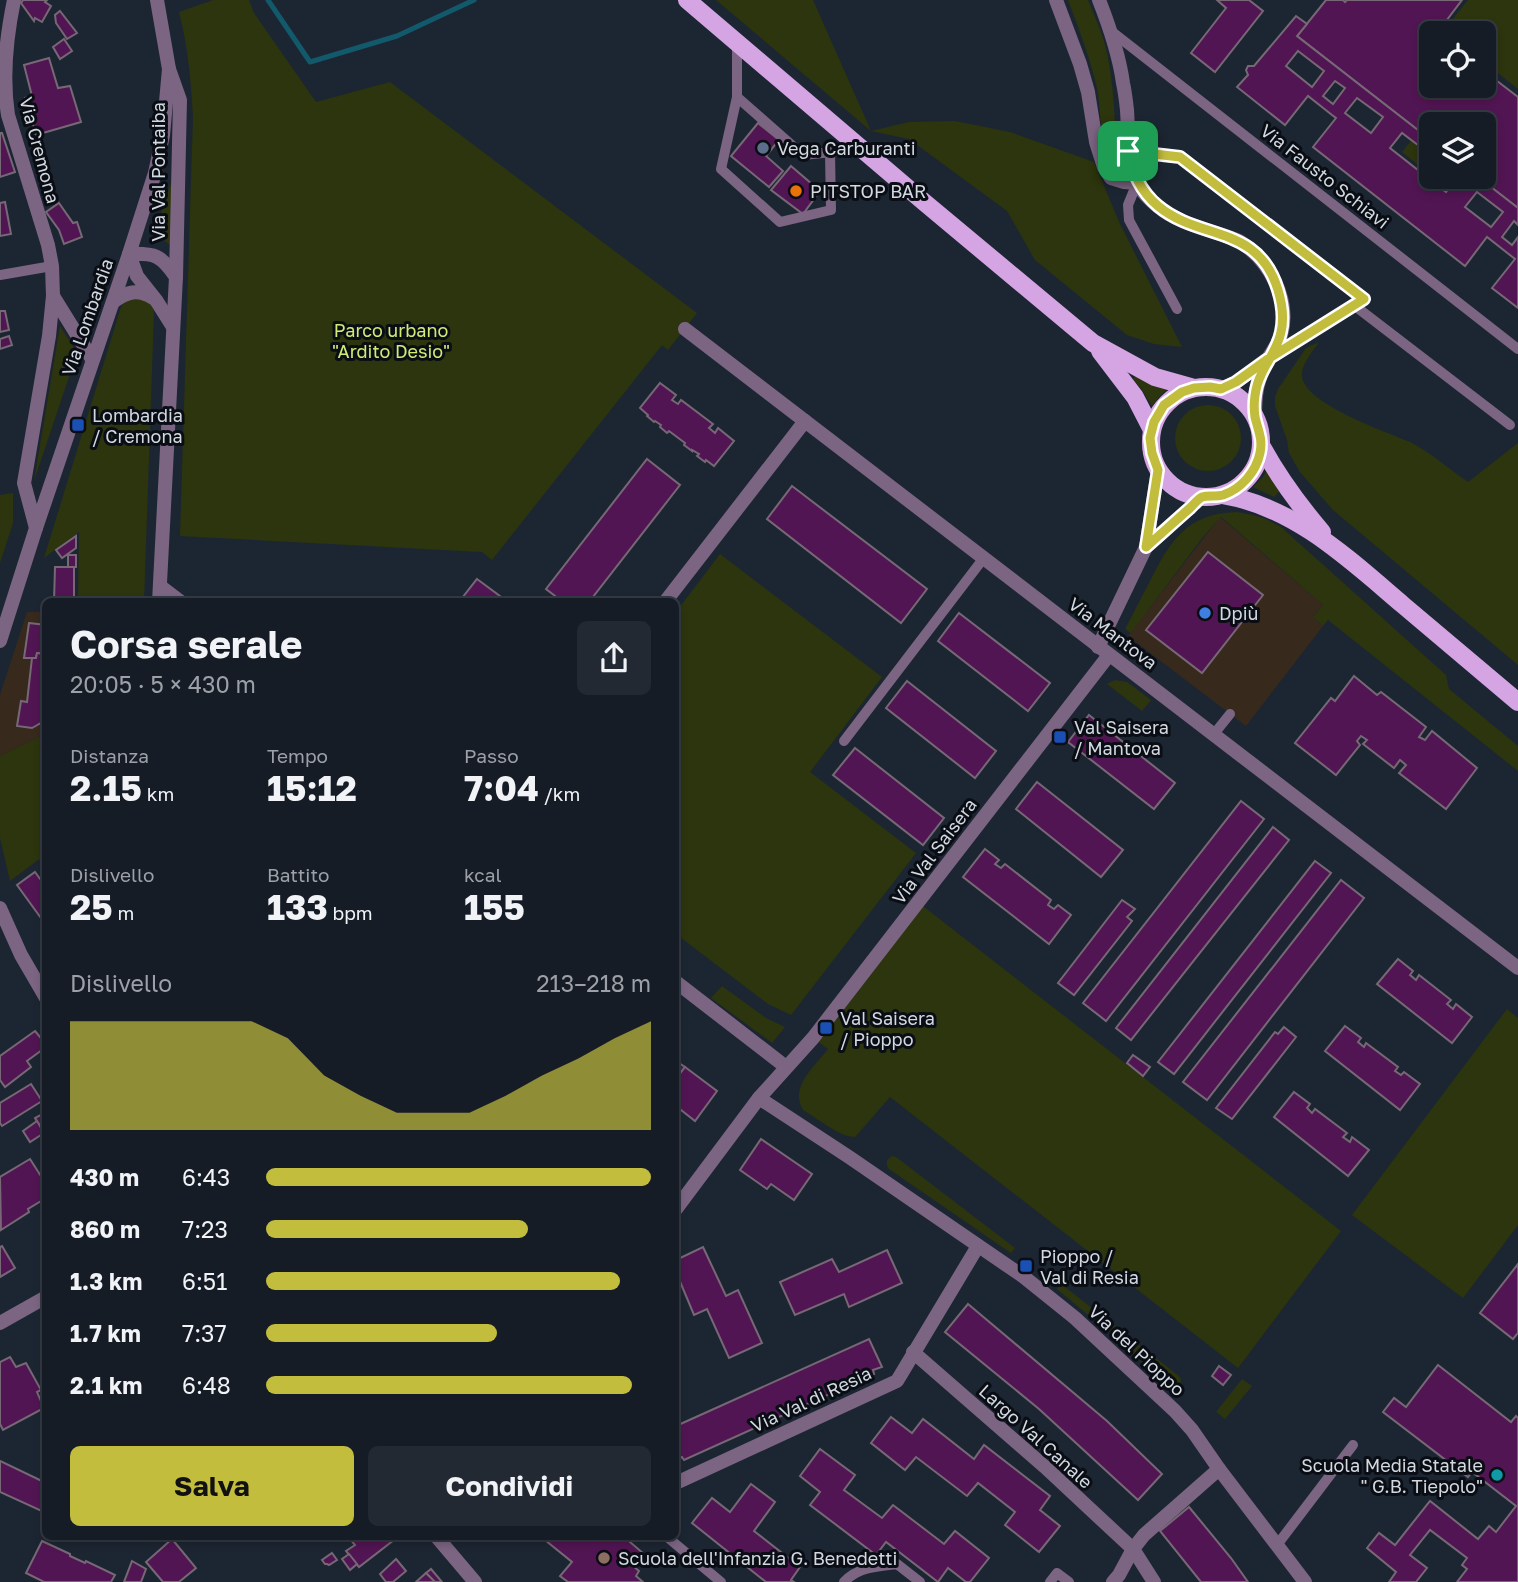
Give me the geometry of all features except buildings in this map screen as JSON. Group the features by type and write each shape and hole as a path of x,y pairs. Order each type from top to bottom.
{"main road":[{"path":"687,0 1093,343 1155,377 1194,388"},
{"path":"1093,343 1135,397 1152,430"},
{"path":"1223,495 1236,489 1249,477 1257,464 1261,445 1260,429 1242,400 1221,389 1194,388 1182,392 1164,405 1150,438 1158,470 1171,485 1184,493 1202,497 1223,495 1239,498 1298,523 1336,548 1518,702"},
{"path":"1261,445 1292,496 1336,548"}],"street":[{"name":"Via Cremona","path":"14,0 7,32 5,95 8,115 52,266 53,296 49,336 24,483 36,528"},
{"name":"Via Lombardia","path":"0,640 155,173 163,135 169,69 158,0"},
{"path":"1056,0 1080,64 1088,92 1096,142 1104,167 1111,178 1138,183"},
{"path":"1099,0 1119,61 1127,110 1128,151 1132,172 1138,183 1151,200 1167,213 1239,241 1257,254 1277,285 1282,317 1281,335 1257,382 1255,417"},
{"name":"Via Val Pontaiba","path":"159,598 176,276 180,100 169,69"},
{"name":"Via Val Pontaiba","path":"173,327 137,276 129,254 151,254 161,258 176,276"},
{"path":"113,302 123,295 135,292 156,300"},
{"name":"Via Cremona","path":"53,296 92,359"},
{"name":"Via Mantova","path":"685,328 1518,968"},
{"path":"1221,389 1236,382 1268,359"},
{"path":"668,598 804,422"},
{"path":"1146,547 1158,470"},
{"path":"1146,547 1202,497"},
{"name":"Via Val Saisera","path":"679,1205 759,1098 813,1038 1104,651 1146,547"},
{"path":"160,586 176,598"},
{"path":"0,908 21,955 42,991"},
{"path":"679,984 786,1068"},
{"name":"Via del Pioppo","path":"759,1098 1024,1277 1075,1318 1192,1430 1305,1582"},
{"name":"Via Val di Resia","path":"679,1482 897,1381 978,1247"},
{"path":"0,1322 42,1299"},
{"name":"Largo Val Canale","path":"913,1352 1045,1467 1133,1549 1154,1582"},
{"path":"1113,1582 1144,1535 1219,1469"},
{"path":"439,1540 475,1582"}],"lane":[{"name":"Via Fausto Schiavi","path":"1111,31 1518,349"},
{"path":"737,42 737,97 721,169 780,222 831,210 830,152"},
{"path":"737,97 803,155 861,149"},
{"path":"1128,151 1180,157 1364,299 1268,359"},
{"path":"1138,183 1128,205 1129,220 1177,309"},
{"path":"0,275 52,266"},
{"path":"1355,306 1510,425"},
{"path":"844,741 983,559"},
{"path":"1214,734 1230,714"},
{"path":"1277,1545 1353,1445"},
{"path":"671,1540 721,1582"},
{"path":"844,1582 858,1571 897,1564 920,1582"},
{"path":"1050,1582 1057,1573 1069,1582"}],"shaded area":[{"path":"1220,517 1323,605 1313,617 1323,626 1246,726 1128,636"},
{"path":"27,612 42,612 42,735 0,756 0,695"}],"green space":[{"name":"Parco urbano \"Ardito Desio\"","path":"213,0 249,0 254,13 316,102 390,82 697,313 668,350 662,345 492,560 482,552 180,536 193,117 189,64 179,12"},
{"path":"716,0 813,0 871,131"},
{"path":"1068,0 1088,0 1103,39 1113,90 1116,153 1109,152 1106,145 1094,77"},
{"path":"1468,0 1518,0 1518,89 1496,72 1496,21 1451,21"},
{"path":"955,121 1010,132 1094,162 1120,224 1182,347 1154,344 1127,335 1035,260 1007,211 909,139 871,131 909,122"},
{"path":"1411,141 1419,148 1419,166 1402,152"},
{"path":"174,174 171,246 164,240 153,237"},
{"path":"129,299 145,299 154,312 144,598 78,598 79,532 44,558 124,302"},
{"path":"60,326 77,353 34,481"},
{"path":"1319,342 1302,371 1306,386 1316,397 1348,416 1410,442 1468,482 1518,443 1518,665 1333,510 1300,472 1289,453 1275,406 1275,397 1306,348"},
{"path":"1137,374 1150,383 1168,389 1152,406 1133,379"},
{"path":"1208,405 1221,408 1231,415 1238,425 1241,438 1238,451 1231,461 1221,468 1208,471 1195,468 1185,461 1178,451 1175,438 1178,425 1185,415 1195,408"},
{"path":"1267,470 1281,490 1274,497 1253,487"},
{"path":"13,493 13,523 0,563 0,495"},
{"path":"1236,512 1259,517 1281,527 1446,675 1449,689 1518,746 1518,771 1328,620 1323,626 1313,617 1323,605 1221,517 1131,633 1125,629 1158,565 1174,541 1193,524 1205,518"},
{"path":"720,554 882,677 810,772 916,853 791,1015 768,1004 679,936 679,608"},
{"path":"1115,680 1127,682 1151,700 1142,711 1107,684"},
{"path":"42,735 42,859 10,881 0,838 0,756"},
{"path":"919,903 1341,1231 1238,1368 890,1097 855,1137 835,1131 803,1110 799,1093 801,1085 828,1049 813,1038"},
{"path":"722,986 766,1018 785,1027 772,1043 711,998"},
{"path":"1507,1009 1518,1018 1518,1225 1463,1298 1352,1215"},
{"path":"892,1156 1015,1248 1011,1253 889,1169 887,1160"},
{"path":"1061,1284 1180,1377 1179,1388 1168,1388 1116,1338 1057,1289"},
{"path":"1242,1379 1252,1386 1225,1419 1216,1412"}],"waterway":[{"path":"268,0 310,62 397,36 474,0"}],"place":[{"name":"Vega Carburanti","path":"763,148"},
{"name":"PITSTOP BAR","path":"796,191"},
{"name":"Lombardia / Cremona","path":"78,425"},
{"name":"Dpiù","path":"1205,613"},
{"name":"Val Saisera / Mantova","path":"1060,737"},
{"name":"Val Saisera / Pioppo","path":"826,1028"},
{"name":"Pioppo / Val di Resia","path":"1026,1266"},
{"name":"Scuola Media Statale \" G.B. Tiepolo\"","path":"1497,1475"},
{"name":"Scuola dell'Infanzia G. Benedetti","path":"604,1558"}],"route":[{"path":"1128,151 1132,172 1158,206 1180,219 1239,241 1257,254 1271,272 1282,307 1281,335 1275,349 1268,359 1257,382 1255,417 1261,439 1257,464 1249,477 1236,489 1223,495 1202,497 1146,547 1158,470 1150,438 1154,422 1164,405 1173,397 1194,388 1221,389 1236,382 1268,359 1364,299 1180,157 1128,151"}]}
